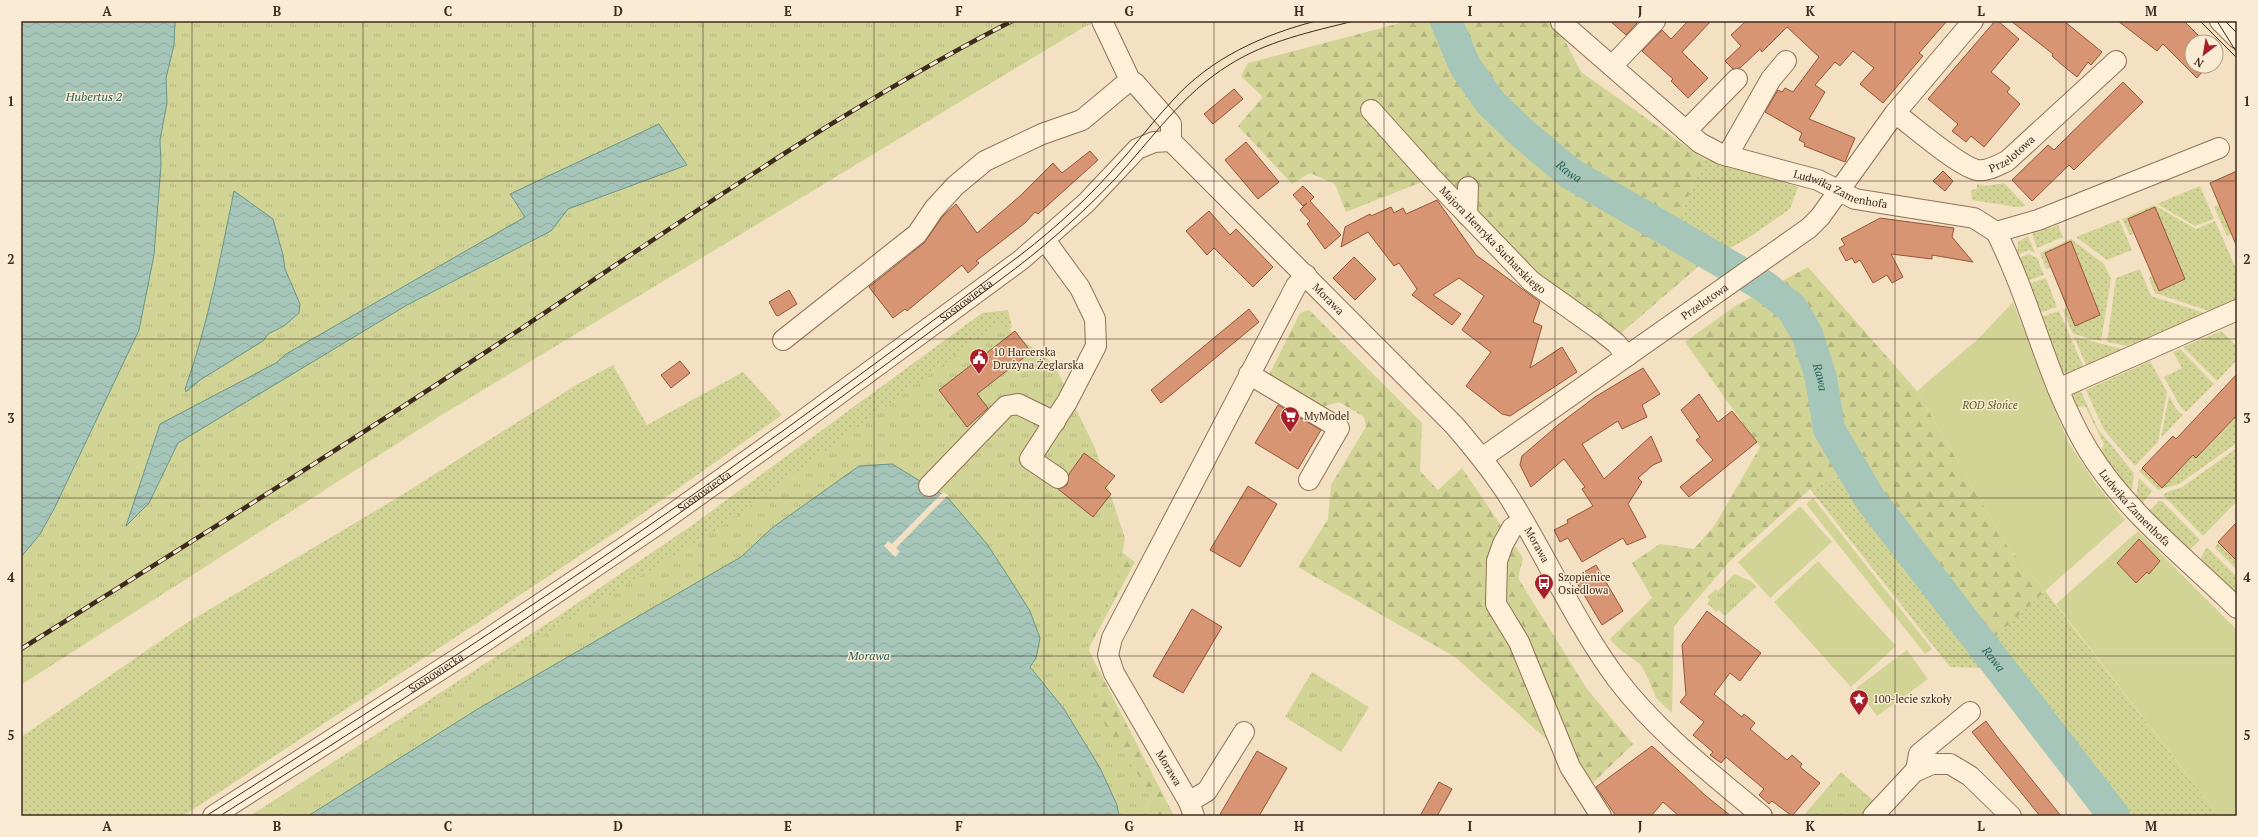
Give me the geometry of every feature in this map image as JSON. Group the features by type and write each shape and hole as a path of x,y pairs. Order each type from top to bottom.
{"street":[{"path":"1102,21 1130,80 1136,83 1171,124 1171,141"},
{"path":"1612,66 1655,21"},
{"name":"Przelotowa","path":"1482,458 1813,225 1895,113 1973,21"},
{"path":"2220,21 2237,38"},
{"name":"Ludwika Zamenhofa","path":"1561,22 1700,143 1727,156 1818,180 1855,199 1974,218 1996,232 2058,389 2087,449 2118,491 2140,515 2237,608"},
{"path":"1727,156 1771,79 1786,61"},
{"name":"Przelotowa","path":"1895,113 1959,161 1978,171 1992,168 2007,160 2116,61"},
{"path":"1686,131 1737,79"},
{"path":"783,340 917,234 934,209 955,186 985,161 1042,134 1082,120 1130,80"},
{"name":"Majora Henryka Sucharskiego","path":"1371,110 1467,215 1531,281 1616,343 1627,356"},
{"name":"Sosnowiecka","path":"213,816 482,643 654,527 820,409 1045,240 1092,198 1137,149 1154,142 1171,141"},
{"name":"Morawa","path":"1171,141 1438,409 1482,458 1523,521 1588,636 1624,688 1682,748 1762,816"},
{"path":"1996,232 2038,220 2219,148"},
{"path":"1467,215 1468,187"},
{"path":"1045,240 1080,288 1095,319 1096,346 1084,374 1055,422 1030,459 1058,478"},
{"name":"Morawa","path":"1192,809 1114,673 1108,655 1112,638 1249,374 1296,286 1306,275"},
{"path":"2058,389 2237,310"},
{"path":"1249,374 1339,428 1309,480"},
{"path":"929,486 1006,406 1018,404 1055,422"},
{"path":"1523,521 1512,528 1501,550 1498,561 1496,604 1519,642 1570,767 1601,816"},
{"path":"1916,771 1919,754 1970,712"},
{"path":"1192,809 1207,791 1244,732"},
{"path":"1873,816 1916,771 1932,764 1950,764 1970,776 2011,816"}],"green space":[{"path":"21,21 1099,21 1084,27 440,416 21,685"},
{"path":"1408,21 1555,21 1581,72 1704,159 1679,218 1700,265 1620,334 1530,268 1432,178 1346,212 1335,184 1310,173 1292,184 1238,126 1263,97 1241,76 1248,63"},
{"path":"1704,159 1798,187 1790,209 1748,238 1700,265 1679,218"},
{"path":"2004,183 2026,206 2016,207 1972,200 1971,190 1977,189 1977,184 1985,186"},
{"path":"2200,186 2214,219 2195,226 2157,204"},
{"path":"2154,205 2196,229 2215,221 2237,271 2237,298 2209,311 2155,293 2149,279 2152,275 2159,291 2185,279 2155,208 2128,219 2134,234 2130,235 2122,219"},
{"path":"2219,205 2232,234 2227,236 2214,207"},
{"path":"2119,220 2132,250 2107,260 2076,237"},
{"path":"2058,225 2063,237 2037,248 2032,234"},
{"path":"2028,236 2035,253 2029,250 2017,255 2018,242"},
{"path":"2071,239 2104,264 2111,279 2101,341 2073,334 2063,310 2068,308 2075,326 2100,315 2071,241 2052,268 2046,269 2040,253"},
{"path":"2029,254 2037,258 2044,275 2027,281 2018,258"},
{"path":"1808,267 1917,391 2005,543 2045,591 1992,640 1861,465 1810,489 1730,561 1674,626 1672,713 1656,698 1641,665 1618,648 1610,639 1652,598 1632,563 1660,544 1694,549 1715,525 1760,447 1685,342 1735,306"},
{"path":"2140,269 2151,296 2205,313 2127,346 2107,342 2116,278"},
{"path":"2046,278 2057,307 2039,313 2028,284"},
{"name":"ROD Słońce","path":"2013,302 2067,440 2093,480 2125,520 2045,591 2005,543 1917,391 1978,339"},
{"path":"1008,310 1012,327 877,438 250,816 554,619 691,526 982,313"},
{"path":"1309,310 1422,423 1420,471 1438,490 1462,468 1523,558 1518,578 1587,689 1633,744 1594,782 1455,657 1298,567 1328,519 1331,485 1366,427 1364,417 1339,402 1325,406 1322,411 1267,379 1300,313"},
{"path":"2059,311 2084,368 2069,375 2062,372 2040,317"},
{"name":"Morawa","path":"998,324 1010,330 1054,364 1095,448 1125,538 1117,584 1084,654 1105,725 1147,788 1154,816 249,816 727,523"},
{"path":"2221,331 2237,346 2237,360 2217,381 2183,347"},
{"path":"2074,337 2123,349 2086,365"},
{"path":"2180,349 2214,384 2186,412 2180,406 2164,377 2182,368 2173,352"},
{"path":"2150,361 2167,392 2158,442 2135,466 2104,430 2086,390"},
{"path":"613,365 647,425 743,372 782,415 625,526 183,816 21,816 21,737 185,624 397,498 576,385"},
{"path":"2079,387 2098,429 2134,473 2132,492 2100,453 2104,444 2085,406 2076,407 2073,396"},
{"path":"2169,395 2176,409 2183,415 2161,438"},
{"path":"2237,415 2237,443 2179,484 2158,490 2139,471 2142,468 2162,488 2193,455 2196,458"},
{"path":"2237,448 2237,501 2203,536 2163,495 2167,492 2182,487"},
{"path":"1861,465 1992,639 2045,591 2219,816 2099,816 1982,668 1950,667 1810,489"},
{"path":"2139,478 2152,491 2142,504 2136,497"},
{"path":"1813,498 1932,649 1925,654 1806,504"},
{"path":"2159,501 2162,501 2200,540 2189,550 2149,511"},
{"path":"1800,506 1832,542 1770,598 1738,562"},
{"path":"2138,531 2237,630 2237,816 2219,816 2056,604"},
{"path":"2218,542 2237,561 2237,570 2215,548"},
{"path":"1111,544 1135,562 1090,646 1089,651 1174,816 1119,816 1032,663"},
{"path":"2207,547 2237,577 2237,596 2201,562 2201,557"},
{"path":"1818,561 1896,646 1851,687 1774,602"},
{"path":"1734,574 1751,581 1756,587 1725,616 1719,610 1716,612 1707,603 1710,600 1707,597 1716,589 1718,591"},
{"path":"1907,650 1928,679 1877,716 1856,688"},
{"path":"1312,672 1369,707 1341,752 1285,717"},
{"path":"1841,772 1876,803 1863,816 1803,816"}],"water":[{"name":"Hubertus 2","path":"21,21 175,21 174,45 166,78 167,103 160,140 161,165 154,255 139,330 54,509 40,534 21,557"},
{"path":"659,124 687,165 568,209 551,231 407,305 178,443 149,503 126,526 160,424 276,363 286,354 525,217 510,194"},
{"path":"234,191 273,219 283,255 285,269 300,304 299,313 284,326 268,334 263,341 200,380 186,392 185,389 213,292"},
{"name":"Morawa","path":"892,464 948,498 987,544 1004,570 1030,611 1040,638 1036,658 1030,667 1064,709 1100,768 1117,805 1119,816 308,816 476,710 741,557 772,528 859,466"}],"pier":[{"path":"943,492 948,495 896,548 900,552 895,557 884,546 888,541 892,544"}],"building":[{"path":"1610,21 1639,21 1626,35"},
{"path":"1688,21 1711,21 1682,52 1708,78 1688,98 1671,81 1673,79 1642,51 1662,30 1671,39"},
{"path":"1746,21 1947,21 1919,53 1923,56 1883,103 1860,84 1874,68 1853,51 1840,66 1835,62 1815,85 1825,92 1809,119 1855,138 1845,162 1804,146 1805,143 1799,140 1802,133 1765,112 1778,90 1782,92 1785,88 1793,92 1819,57 1787,27 1762,52 1760,49 1740,68 1733,69 1725,61 1741,46 1731,35"},
{"path":"1995,21 1998,21 2019,39 1991,72 2010,88 2007,92 2020,104 1984,147 1971,136 1966,142 1952,131 1958,124 1928,99"},
{"path":"2011,21 2064,21 2102,52 2091,65 2088,62 2077,77 2052,56 2053,54"},
{"path":"2118,21 2184,21 2197,34 2184,34 2184,65 2163,44 2157,51"},
{"path":"2193,74 2200,74 2197,78"},
{"path":"2123,82 2143,102 2074,170 2069,165 2032,201 2012,180 2048,145 2054,150"},
{"path":"1234,89 1243,99 1213,124 1204,114"},
{"path":"1246,142 1279,182 1258,199 1225,160"},
{"path":"1090,151 1098,160 1038,214 1035,212 1025,223 976,261 979,263 968,273 962,265 907,311 905,309 893,318 869,287 924,243 943,216 956,204 977,233 1020,196 1053,163 1062,173"},
{"path":"1943,171 1953,181 1945,191 1933,181"},
{"path":"2237,171 2237,247 2210,183"},
{"path":"1303,186 1314,197 1310,201 1341,235 1325,249 1307,224 1310,221 1300,210 1307,203 1303,206 1293,195"},
{"path":"1437,200 1476,255 1540,302 1533,322 1542,326 1530,368 1562,347 1577,372 1510,416 1502,414 1466,386 1491,352 1462,330 1484,296 1459,278 1433,295 1461,314 1452,325 1412,295 1417,289 1399,263 1394,266 1368,232 1341,247 1345,227 1370,214 1371,216 1391,207 1394,213 1403,208 1406,214"},
{"path":"2155,207 2185,279 2159,291 2128,219"},
{"path":"1209,211 1230,235 1236,229 1273,267 1253,287 1214,248 1207,255 1186,231"},
{"path":"1880,218 1954,228 1952,237 1973,262 1932,255 1932,259 1891,254 1903,277 1892,283 1887,275 1873,283 1860,260 1855,263 1852,258 1846,261 1839,248 1845,245 1841,239"},
{"path":"2071,241 2100,315 2075,326 2045,253"},
{"path":"1354,257 1376,279 1355,300 1333,278"},
{"path":"789,290 797,304 778,316 769,302"},
{"path":"1249,309 1259,322 1161,403 1151,390"},
{"name":"10 Harcerska Drużyna Żeglarska","path":"1015,331 1031,352 977,394 988,408 967,427 939,390"},
{"path":"680,361 690,373 671,388 661,375"},
{"path":"1643,368 1660,394 1642,405 1647,417 1622,429 1618,421 1582,444 1604,479 1651,436 1662,461 1653,465 1638,478 1642,482 1628,504 1646,537 1627,545 1623,538 1582,562 1568,538 1560,542 1554,530 1568,523 1567,520 1593,506 1582,489 1585,487 1564,459 1531,487 1520,465 1522,456 1558,425 1595,397"},
{"path":"2237,374 2237,415 2196,458 2193,455 2162,488 2142,468 2173,436 2176,439"},
{"path":"1699,394 1718,422 1732,411 1757,442 1689,497 1680,487 1713,460 1696,440 1700,437 1681,410"},
{"name":"MyModel","path":"1278,405 1321,430 1298,469 1255,443"},
{"path":"1084,453 1115,476 1105,488 1111,494 1093,517 1058,489 1067,485 1069,474"},
{"path":"1248,486 1277,504 1240,567 1210,550"},
{"path":"2237,522 2237,561 2218,542"},
{"path":"2139,539 2160,561 2149,574 2147,572 2136,583 2117,563"},
{"path":"1596,565 1623,611 1602,625 1574,578"},
{"path":"1192,609 1222,627 1183,693 1153,676"},
{"path":"1707,611 1761,653 1740,681 1730,673 1714,694 1742,717 1744,714 1755,723 1750,729 1787,760 1792,755 1802,764 1800,767 1820,783 1792,816 1772,801 1769,804 1759,795 1764,789 1726,757 1721,763 1710,755 1713,752 1693,735 1704,722 1680,702 1686,695 1682,645"},
{"path":"1986,721 2061,816 2040,816 1972,732"},
{"path":"1652,746 1706,796 1731,816 1679,816 1663,802 1651,816 1616,816 1596,787"},
{"path":"1257,751 1287,768 1259,816 1219,816"},
{"path":"1439,782 1452,789 1437,816 1420,816"}],"waterway":[{"name":"Rawa","path":"1446,21 1465,66 1490,102 1521,132 1571,174 1764,286 1792,308 1807,334 1821,378 1829,429 1870,499 2114,816"}],"tram line":[{"path":"206,816 467,648 611,552 783,431 1021,255 1074,210 1118,164 1173,100 1204,72 1238,50 1257,41 1276,33 1316,21"},
{"path":"220,816 391,707 617,557 782,440 1000,280 1045,245 1088,206 1115,179 1182,103 1197,89 1229,65 1274,43 1305,33 1354,21"},
{"path":"2200,21 2237,58"},
{"path":"2217,21 2237,53"},
{"path":"2225,21 2237,33"}],"railway":[{"path":"21,649 391,414 758,170 883,93 1012,21"}],"place":[{"name":"10 Harcerska Drużyna Żeglarska","path":"979,375"},
{"name":"MyModel","path":"1290,433"},
{"name":"Szopienice Osiedlowa","path":"1544,600"},
{"name":"100-lecie szkoły","path":"1859,716"}]}
